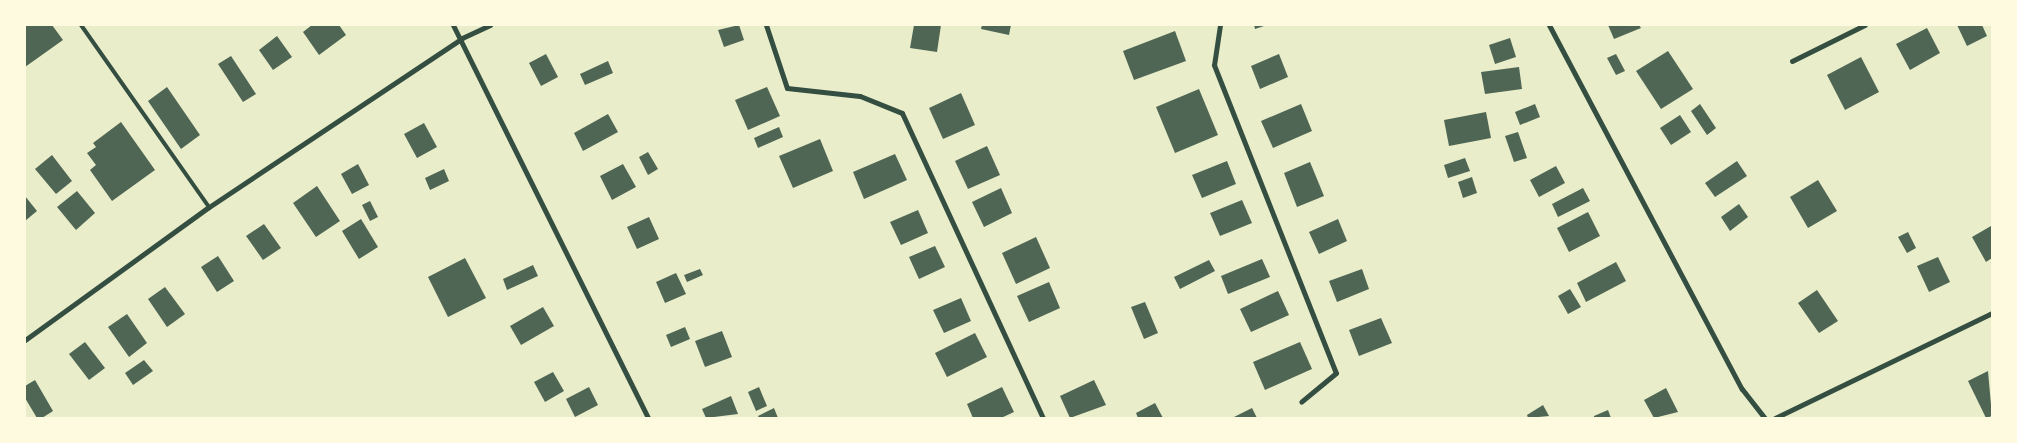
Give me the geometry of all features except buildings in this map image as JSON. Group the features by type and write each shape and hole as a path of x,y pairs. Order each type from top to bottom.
{"street":[{"path":"454,25 648,418"},
{"path":"25,340 209,206 462,38 490,25"},
{"path":"766,25 787,88 860,96 902,113 1042,418"},
{"path":"1220,25 1214,65 1336,374 1301,402"},
{"path":"1549,25 1742,388 1765,418"},
{"path":"1792,61 1865,25"},
{"path":"1775,418 1992,313"}],"lane":[{"path":"81,25 209,206"}]}
